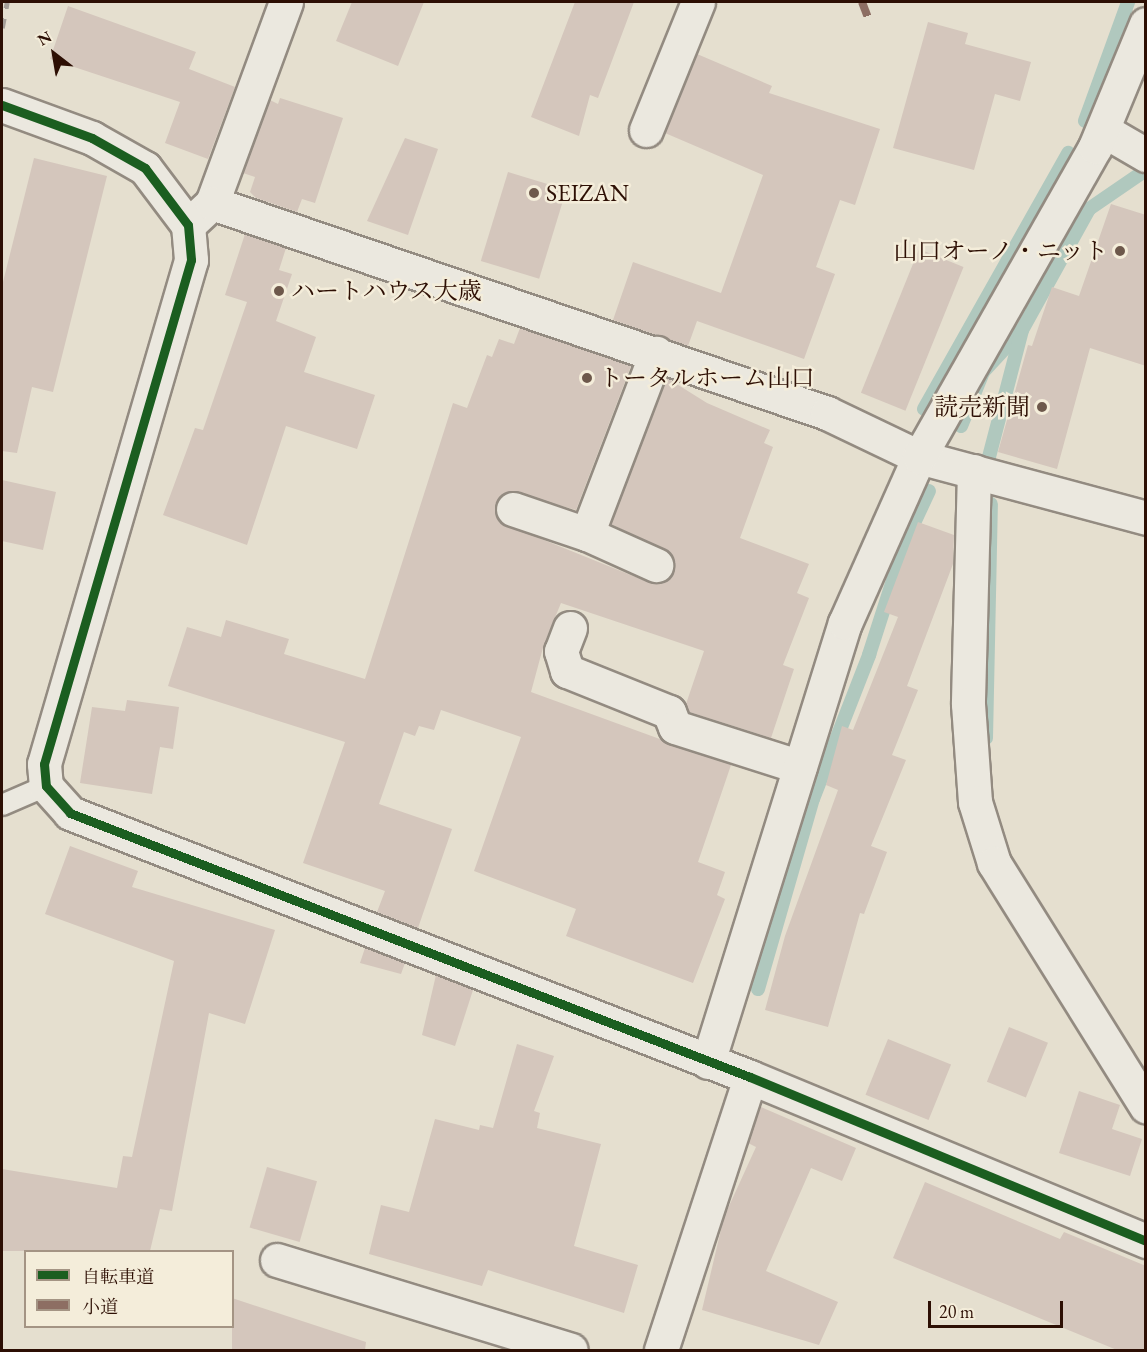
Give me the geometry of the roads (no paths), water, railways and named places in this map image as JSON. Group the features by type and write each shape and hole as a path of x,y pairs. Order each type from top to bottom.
{"street":[{"path":"189,225 212,202 285,2"},
{"path":"646,130 698,2"},
{"path":"708,1062 845,622 918,457 1103,130 1146,24"},
{"path":"2,105 92,138 145,168 189,225 191,260 44,764 46,786 70,813 750,1077 1146,1241"},
{"path":"1103,130 1146,155"},
{"path":"212,202 827,413 918,457 1146,518"},
{"path":"587,534 656,353"},
{"path":"974,471 968,704 975,802 994,863 1146,1106"},
{"path":"513,508 587,534 656,565"},
{"path":"570,628 561,651 567,671 669,712 675,727 800,767"},
{"path":"660,1350 750,1077"},
{"path":"278,1260 571,1350"}],"lane":[{"path":"2,805 46,786"}],"waterway":[{"path":"1085,121 1128,2"},
{"path":"924,409 1068,153"},
{"path":"989,457 1022,330 1089,209 1143,172"},
{"path":"961,426 983,372 1021,331"},
{"path":"758,989 813,799 869,655 906,540 929,491"},
{"path":"986,738 991,504"}],"railway":[{"path":"2,28 7,2"}],"place":[{"name":"SEIZAN","path":"534,193"},
{"name":"山口オーノ・ニット","path":"1120,251"},
{"name":"ハートハウス大歳","path":"279,291"},
{"name":"トータルホーム山口","path":"587,378"},
{"name":"読売新聞","path":"1042,407"}]}
